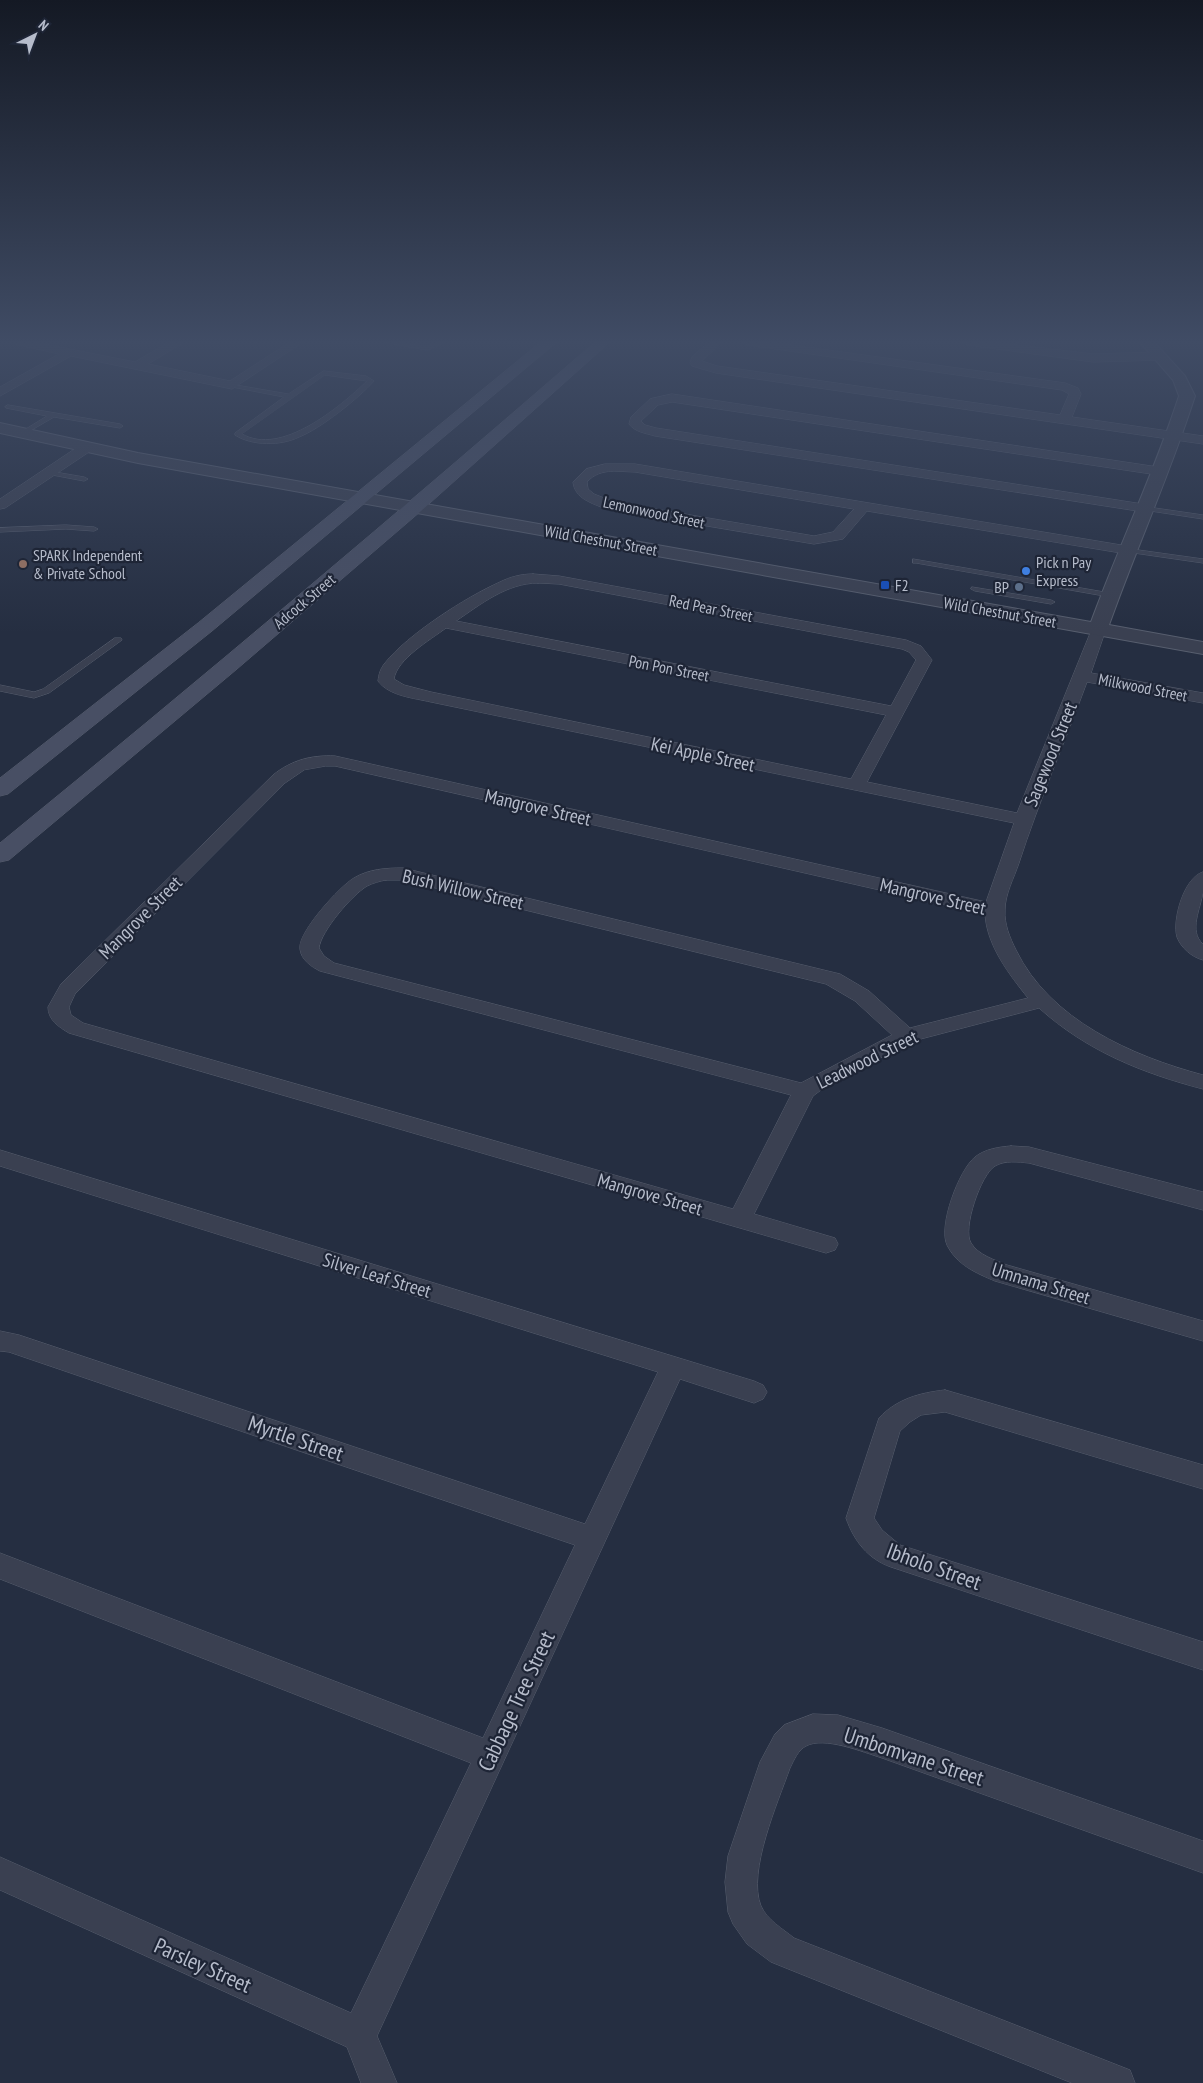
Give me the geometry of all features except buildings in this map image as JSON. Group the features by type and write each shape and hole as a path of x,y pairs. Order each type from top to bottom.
{"main road":[{"path":"0,789 205,627 433,439"},
{"name":"Adcock Street","path":"0,855 222,671 492,439"}],"street":[{"name":"Wild Chestnut Street","path":"51,439 138,458 1203,648"},
{"path":"701,439 1144,508"},
{"path":"946,439 1158,471"},
{"name":"Sagewood Street","path":"995,910 1023,820 1083,676 1126,550 1173,439"},
{"path":"2,502 87,447"},
{"name":"Lemonwood Street","path":"864,506 838,536 824,540 814,540 611,506 589,497 581,490 580,482 590,472 600,469 628,468 864,506 1126,550"},
{"name":"Red Pear Street","path":"386,680 390,666 419,640 443,623 508,584 518,580 545,578 897,642 915,649 924,660 856,786"},
{"name":"Pon Pon Street","path":"443,623 895,712"},
{"name":"Milkwood Street","path":"1083,676 1203,698"},
{"name":"Kei Apple Street","path":"386,680 398,689 431,697 1023,820"},
{"name":"Mangrove Street","path":"826,1244 76,1028 59,1016 57,1010 60,1001 68,989 279,779 298,764 322,760 334,761 995,910"},
{"name":"Bush Willow Street","path":"804,1091 327,967 316,961 310,954 309,942 315,932 362,880 385,873 403,874 833,979 862,996 906,1036"},
{"path":"1203,878 1194,888 1185,927 1187,939 1203,954"},
{"path":"995,910 1004,947 1014,965 1042,1001 1066,1020 1112,1049 1145,1065 1203,1082"},
{"name":"Leadwood Street","path":"739,1220 804,1091 841,1068 906,1036 1042,1001"},
{"name":"Umnama Street","path":"1203,1201 1028,1155 1010,1153 995,1155 979,1166 974,1174 957,1226 956,1236 960,1247 971,1258 985,1267 1203,1330"},
{"name":"Silver Leaf Street","path":"0,1158 754,1392"},
{"name":"Myrtle Street","path":"0,1341 10,1342 592,1538"},
{"name":"Cabbage Tree Street","path":"359,2036 673,1366"},
{"name":"Ibholo Street","path":"1203,1477 944,1401 928,1402 913,1405 896,1416 888,1426 860,1518 863,1530 891,1555 1203,1656"},
{"path":"0,1566 490,1756"},
{"name":"Umbomvane Street","path":"1117,2083 783,1950 759,1932 745,1912 741,1882 744,1856 776,1762 786,1744 796,1736 813,1729 838,1730 882,1743 1203,1857"},
{"name":"Parsley Street","path":"0,1873 359,2036"},
{"path":"359,2036 379,2083"}],"lane":[{"path":"256,439 266,441 277,439"},
{"path":"49,473 84,479"},
{"path":"1144,508 1203,517"},
{"path":"0,530 94,529"},
{"path":"1126,550 1203,561"},
{"path":"916,561 1110,595"},
{"path":"967,606 983,573"},
{"path":"1042,619 1058,586"},
{"path":"975,589 1050,602"},
{"path":"0,688 34,695 46,690 118,640"}],"place":[{"name":"SPARK Independent & Private School","path":"23,564"},
{"name":"Pick n Pay Express","path":"1026,571"},
{"name":"F2","path":"885,585"},
{"name":"BP","path":"1019,587"}]}
